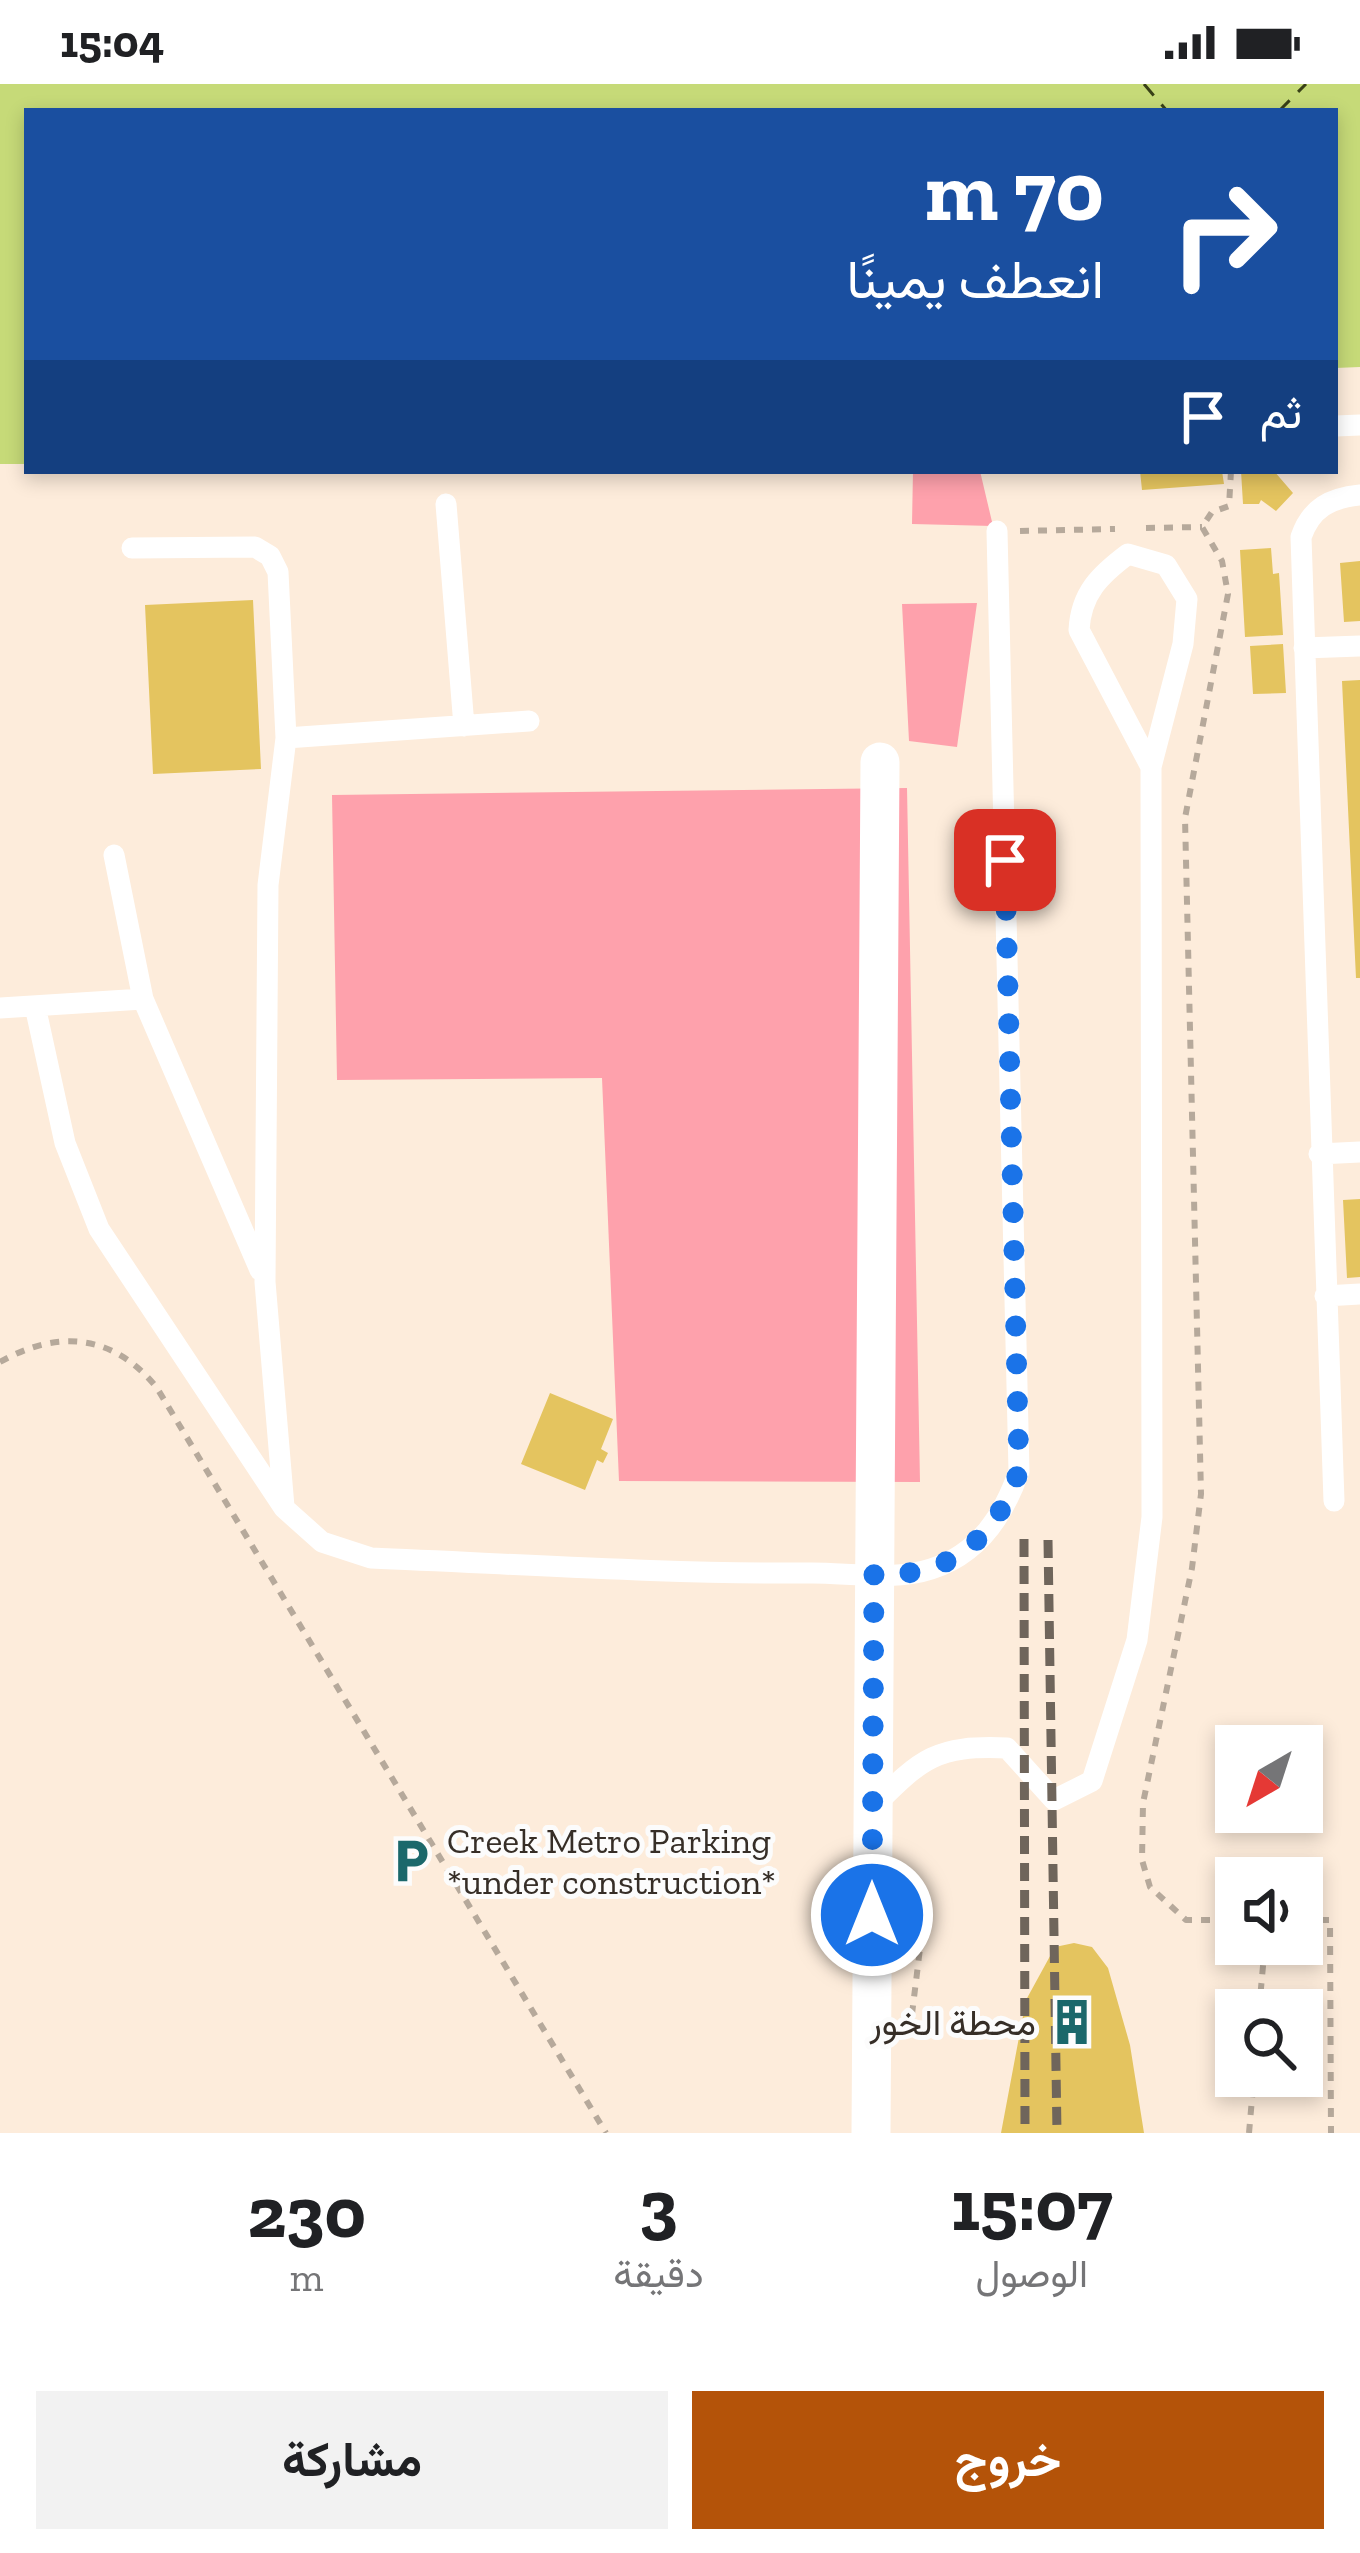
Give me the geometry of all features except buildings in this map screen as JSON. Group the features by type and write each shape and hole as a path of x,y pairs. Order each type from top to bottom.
{"street":[{"path":"872,2133 880,761"}],"lane":[{"path":"1334,1501 1300,537 1326,502 1360,495"},
{"path":"446,504 464,726"},
{"path":"35,1006 65,1143 99,1229 284,1508 322,1542 371,1558 874,1573 932,1569 963,1554 989,1532 1008,1503 1019,1471 997,531"},
{"path":"132,548 255,547 270,556 278,572 286,738 268,885 265,1282 284,1508"},
{"path":"873,1808 914,1766 959,1746 1007,1748 1054,1800 1092,1780 1137,1640 1152,1517 1151,767 1184,644 1186,599 1166,566 1127,554 1099,576 1080,606 1079,630 1151,767"},
{"path":"1304,648 1360,646"},
{"path":"286,738 529,721"},
{"path":"114,854 123,920 143,999 265,1282"},
{"path":"0,1007 143,999"},
{"path":"1319,1154 1360,1152"},
{"path":"1325,1297 1360,1294"}],"path":[{"path":"1215,1920 1186,1920 1150,1887 1142,1860 1143,1803 1192,1568 1201,1494 1186,818 1228,594 1222,562 1202,527 1205,518 1232,500 1231,474"},
{"path":"997,531 1202,527"},
{"path":"0,1362 41,1343 87,1341 128,1358 157,1388 606,2133"},
{"path":"908,2044 924,1916"},
{"path":"1323,1920 1330,1920 1331,2133"},
{"path":"1249,2133 1252,2097"}],"shaded area":[{"path":"0,84 1360,84 1360,367 1338,368 1338,108 24,108 24,464 0,464"},
{"path":"913,474 981,474 993,526 912,524"},
{"path":"977,603 957,747 909,741 902,604"},
{"path":"907,788 920,1482 619,1481 602,1078 337,1080 332,795"}],"ferry route":[{"path":"1144,84 1164,108"},
{"path":"1282,108 1306,84"}],"railway":[{"path":"1024,1539 1025,2133"},
{"path":"1048,1540 1057,2133"}],"place":[{"name":"Creek Metro Parking *under construction*","path":"411,1861"},
{"name":"محطة الخور","path":"1072,2022"}],"route":[{"path":"872,1915 874,1573 898,1576 932,1569 963,1554 989,1532 1008,1503 1019,1471 1005,860"}]}
